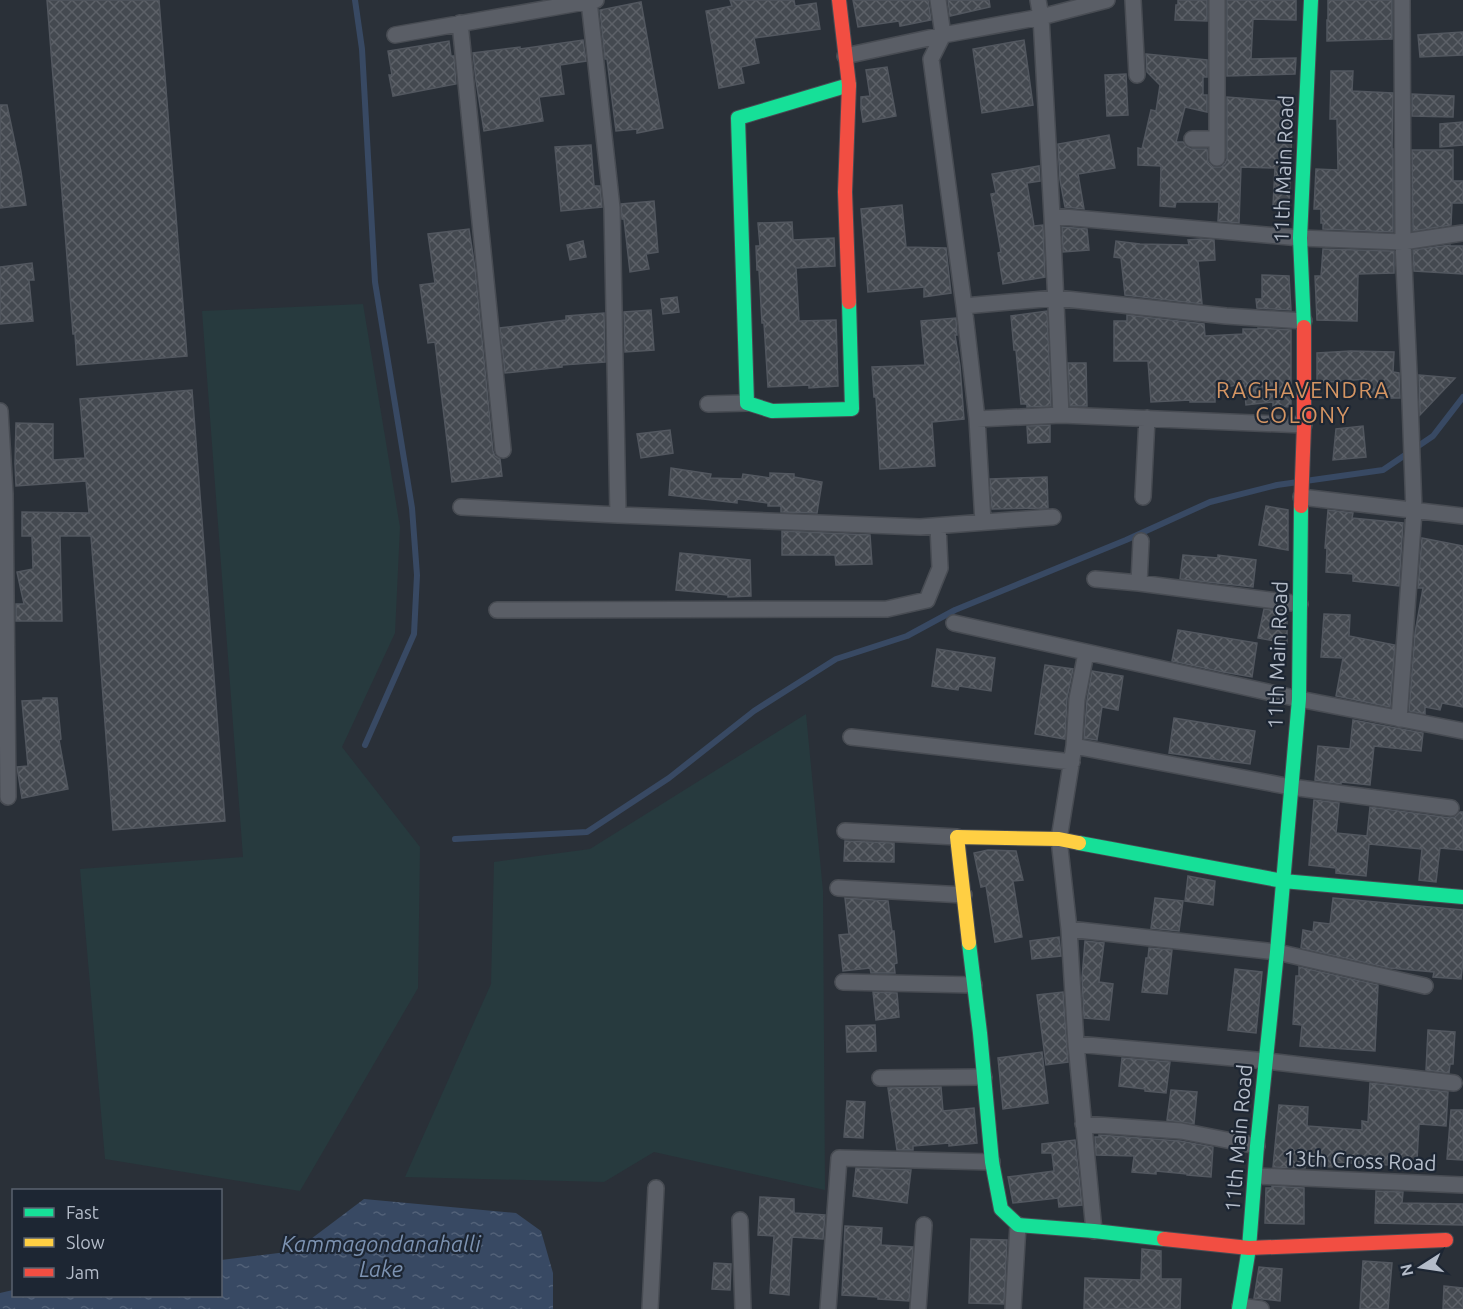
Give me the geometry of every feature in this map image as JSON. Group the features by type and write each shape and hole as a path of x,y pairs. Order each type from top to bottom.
{"street":[{"path":"708,404 747,403 772,411 852,409 845,192 849,85 839,0"},
{"path":"938,0 943,35 931,59 977,420 983,522"},
{"path":"1038,0 1041,17 1061,415"},
{"path":"845,56 1041,17 1107,0"},
{"path":"1133,0 1137,75"},
{"path":"1217,0 1217,158"},
{"name":"11th Main Road","path":"1239,1307 1249,1248 1299,699 1304,425 1304,321 1300,238 1311,0"},
{"path":"1399,719 1414,511 1410,374 1402,242 1402,0"},
{"path":"395,35 593,1 612,208 618,515"},
{"path":"460,23 503,450"},
{"path":"747,403 738,118 849,85"},
{"path":"1192,139 1217,139"},
{"path":"1052,216 1300,238 1402,242 1463,233"},
{"path":"964,306 1056,298 1226,316 1304,321"},
{"path":"0,411 5,494 8,797"},
{"path":"977,420 1061,415 1304,425"},
{"path":"1143,497 1147,418"},
{"path":"1301,497 1463,516"},
{"path":"461,507 920,527 1053,517"},
{"path":"497,610 887,609 927,600 940,568 938,526"},
{"path":"1139,583 1141,541"},
{"path":"1095,579 1300,604"},
{"path":"954,623 1299,699 1463,731"},
{"path":"1086,653 1077,699 1072,762 1059,839 1069,928 1076,1044 1094,1231"},
{"path":"851,737 1072,762"},
{"path":"1074,746 1291,787 1451,808"},
{"path":"845,831 957,837 1059,839 1283,881 1463,897"},
{"path":"957,837 992,1162 1001,1209 1018,1225 1249,1248 1446,1240"},
{"path":"838,888 964,895"},
{"path":"1069,928 1277,952 1425,986"},
{"path":"843,981 974,986"},
{"path":"1076,1044 1267,1061 1454,1083"},
{"path":"880,1078 984,1077"},
{"path":"1083,1124 1181,1131 1257,1146"},
{"path":"828,1309 839,1158 992,1162"},
{"name":"13th Cross Road","path":"1256,1176 1463,1185"},
{"path":"650,1309 656,1188"},
{"path":"740,1220 743,1309"},
{"path":"918,1309 924,1225"},
{"path":"1013,1309 1018,1225"},
{"path":"1239,1307 1261,1309"}],"green space":[{"path":"363,304 400,527 395,633 342,747 420,847 418,988 300,1191 105,1159 80,869 243,857 202,311"},
{"path":"806,714 823,891 825,1190 654,1152 604,1182 405,1177 491,984 494,862 590,849"}],"water":[{"name":"Kammagondanahalli Lake","path":"364,1199 516,1213 541,1231 553,1273 553,1309 0,1309 0,1293 12,1290 12,1297 222,1297 222,1260 295,1251"}],"building":[{"path":"47,0 159,0 187,356 77,365"},
{"path":"730,0 794,0 795,6 816,3 820,29 754,38 759,63 741,67 744,83 719,88 706,11 732,6"},
{"path":"853,0 928,0 931,20 900,26 899,21 858,27"},
{"path":"948,0 989,0 990,7 950,16"},
{"path":"1178,0 1207,0 1207,21 1175,20"},
{"path":"1227,0 1296,0 1296,20 1253,19 1251,59 1296,58 1295,74 1227,76"},
{"path":"1328,0 1392,0 1392,39 1327,41"},
{"path":"641,2 663,128 637,133 637,129 616,131 600,10"},
{"path":"1463,32 1463,55 1420,57 1418,35"},
{"path":"583,40 586,61 560,65 564,94 539,97 543,121 484,131 473,53"},
{"path":"1024,40 1033,105 982,113 973,49"},
{"path":"449,41 451,56 454,56 456,84 393,96 388,51"},
{"path":"1146,54 1207,60 1207,77 1203,77 1203,95 1207,95 1207,112 1185,107 1176,142 1183,142 1191,149 1207,149 1208,162 1213,167 1221,167 1227,159 1227,97 1293,102 1289,207 1273,206 1275,168 1241,167 1239,223 1218,221 1219,202 1176,202 1175,207 1160,206 1161,166 1138,165 1138,148 1142,149 1151,110 1156,111 1160,85 1147,72"},
{"path":"887,67 896,116 863,122 861,97 870,96 866,70"},
{"path":"1331,71 1353,71 1352,91 1393,93 1393,232 1323,229 1321,209 1314,209 1316,169 1338,170 1337,119 1330,119"},
{"path":"1126,74 1128,115 1107,116 1105,75"},
{"path":"1412,94 1454,96 1453,117 1412,116"},
{"path":"0,105 7,105 26,205 0,208"},
{"path":"1463,122 1463,145 1440,147 1440,124"},
{"path":"1109,135 1115,168 1078,174 1084,209 1065,207 1060,180 1058,144"},
{"path":"591,145 594,186 600,186 602,207 561,211 555,147"},
{"path":"1412,150 1453,150 1453,181 1463,181 1463,203 1452,203 1451,225 1413,231"},
{"path":"1039,166 1040,181 1027,183 1034,226 1043,225 1045,277 1003,284 998,253 1001,252 991,194 996,193 992,174"},
{"path":"654,201 658,252 646,254 649,269 630,272 621,204"},
{"path":"902,205 906,247 946,248 951,293 924,297 924,287 868,292 861,209"},
{"path":"792,222 793,240 834,238 835,266 796,268 799,321 836,320 838,386 768,387 764,323 762,323 759,270 757,270 756,246 760,246 758,223"},
{"path":"1062,227 1087,229 1089,250 1063,252"},
{"path":"469,229 493,451 500,459 502,476 452,482 435,342 428,343 420,285 435,283 428,234"},
{"path":"1188,240 1214,240 1215,260 1198,261 1202,304 1125,295 1121,258 1114,257 1116,241 1189,245"},
{"path":"583,241 586,257 570,260 567,245"},
{"path":"1450,245 1463,246 1463,274 1414,271 1413,250"},
{"path":"1323,249 1394,251 1394,273 1358,274 1357,321 1317,320 1315,276 1321,276"},
{"path":"32,263 34,280 29,280 33,321 0,324 0,267"},
{"path":"1262,275 1289,276 1291,310 1257,308 1256,299 1262,299"},
{"path":"677,297 679,312 663,314 661,299"},
{"path":"651,310 654,350 625,352 624,312"},
{"path":"1047,311 1051,406 1027,407 1027,404 1021,404 1011,316"},
{"path":"604,313 605,362 505,373 500,328 566,320 566,316"},
{"path":"1127,315 1204,324 1205,336 1243,334 1243,329 1291,330 1291,407 1273,406 1273,402 1246,405 1244,383 1215,390 1215,402 1190,402 1190,400 1151,402 1148,361 1114,361 1114,321 1127,321"},
{"path":"956,318 957,335 955,335 964,419 932,422 935,466 880,469 872,367 925,365 921,321"},
{"path":"1394,352 1393,372 1399,373 1400,398 1367,398 1366,379 1317,383 1317,353"},
{"path":"1068,363 1086,363 1087,406 1070,406"},
{"path":"1419,375 1455,378 1420,415"},
{"path":"192,390 225,821 113,830 91,536 60,536 62,621 16,621 16,604 24,604 17,572 33,569 32,536 22,536 22,512 89,513 86,481 16,486 16,423 53,424 53,460 85,458 80,399"},
{"path":"1050,425 1050,442 1028,443 1027,426"},
{"path":"1363,426 1366,457 1333,460 1336,429"},
{"path":"670,430 673,453 641,458 637,434"},
{"path":"671,468 711,474 710,478 742,479 743,474 770,478 770,473 794,474 794,477 822,482 817,513 781,512 781,506 768,506 768,503 737,499 737,503 669,495"},
{"path":"1047,477 1048,508 992,509 990,479"},
{"path":"1266,506 1288,510 1288,550 1259,545"},
{"path":"1328,510 1353,513 1352,518 1403,523 1399,586 1353,581 1353,574 1326,572"},
{"path":"782,531 870,535 872,564 836,565 835,555 782,555"},
{"path":"1422,538 1463,546 1463,707 1442,703 1440,710 1425,707 1425,714 1409,711 1415,633 1423,588 1418,588"},
{"path":"680,553 750,560 751,596 728,597 728,595 676,590"},
{"path":"1183,555 1218,558 1218,555 1256,560 1253,587 1180,579"},
{"path":"1264,609 1287,612 1287,643 1258,638"},
{"path":"1324,614 1350,615 1349,636 1395,645 1390,707 1336,696 1343,658 1321,657"},
{"path":"1178,630 1257,643 1252,677 1172,661"},
{"path":"937,649 995,658 991,691 959,686 958,690 932,686"},
{"path":"1045,665 1073,669 1067,698 1065,739 1035,734"},
{"path":"1092,671 1123,676 1118,710 1102,707 1097,740 1084,738"},
{"path":"43,698 57,698 61,739 59,740 68,789 22,798 17,767 28,766 22,701 43,700"},
{"path":"1174,718 1255,731 1250,764 1169,753"},
{"path":"1353,720 1423,733 1421,751 1374,746 1370,785 1315,780 1318,746 1350,749"},
{"path":"1314,800 1339,803 1336,833 1367,836 1370,807 1450,818 1463,812 1463,850 1440,848 1436,882 1419,880 1422,849 1369,844 1366,876 1336,873 1336,868 1309,865"},
{"path":"845,841 894,843 894,862 844,861"},
{"path":"988,850 1016,851 1023,880 1013,881 1022,937 995,942 986,886 981,887 974,853"},
{"path":"1188,876 1215,881 1213,905 1185,901"},
{"path":"845,898 888,901 892,931 894,931 897,963 894,964 895,973 871,973 870,968 843,971 839,935 849,934"},
{"path":"1155,898 1183,901 1179,931 1151,928"},
{"path":"1333,898 1463,910 1461,979 1433,977 1434,972 1389,968 1301,948 1303,930 1313,932 1314,922 1330,924"},
{"path":"1059,937 1061,956 1032,959 1030,941"},
{"path":"1085,941 1104,943 1099,982 1113,984 1109,1020 1084,1018 1082,978"},
{"path":"1149,948 1172,950 1167,994 1142,992"},
{"path":"1299,967 1378,985 1375,1051 1300,1046 1302,1025 1293,1024 1296,976 1299,976"},
{"path":"1235,969 1262,972 1256,1033 1228,1030"},
{"path":"873,992 897,993 899,1017 876,1020"},
{"path":"1063,992 1068,1062 1046,1065 1037,995"},
{"path":"875,1025 876,1051 847,1052 846,1026"},
{"path":"1428,1030 1455,1032 1453,1064 1450,1064 1449,1073 1426,1070"},
{"path":"1042,1052 1048,1103 1003,1109 998,1058"},
{"path":"1122,1058 1170,1062 1166,1093 1119,1086"},
{"path":"1370,1083 1448,1092 1446,1126 1419,1124 1417,1160 1388,1158 1388,1165 1333,1162 1332,1167 1305,1165 1305,1168 1273,1167 1279,1105 1308,1107 1307,1126 1362,1130 1362,1121 1368,1122"},
{"path":"941,1087 943,1111 974,1108 977,1143 913,1146 913,1150 897,1150 888,1088"},
{"path":"1171,1090 1197,1092 1194,1124 1167,1120"},
{"path":"847,1101 865,1102 863,1138 844,1137"},
{"path":"1451,1110 1463,1110 1463,1160 1447,1159"},
{"path":"1099,1135 1180,1141 1213,1147 1211,1177 1156,1171 1156,1174 1132,1172 1134,1156 1096,1155 1095,1137"},
{"path":"1075,1140 1082,1205 1059,1207 1058,1198 1013,1203 1008,1177 1054,1171 1052,1153 1042,1153 1042,1144"},
{"path":"856,1168 911,1170 907,1203 853,1196"},
{"path":"1272,1186 1304,1188 1304,1224 1265,1223 1266,1188 1272,1188"},
{"path":"1376,1191 1403,1192 1402,1203 1463,1204 1463,1225 1375,1223"},
{"path":"760,1197 794,1199 794,1213 825,1215 823,1239 792,1237 789,1295 770,1293 774,1236 758,1235"},
{"path":"845,1226 882,1228 881,1245 913,1247 909,1301 842,1295"},
{"path":"971,1239 1007,1240 1004,1304 969,1303"},
{"path":"1142,1249 1161,1251 1161,1279 1181,1279 1180,1309 1084,1309 1085,1278 1141,1280"},
{"path":"1363,1261 1392,1263 1388,1309 1360,1309"},
{"path":"714,1263 731,1264 730,1290 712,1289"},
{"path":"1259,1267 1282,1269 1280,1301 1254,1298"},
{"path":"1444,1286 1463,1288 1463,1309 1443,1309"}],"waterway":[{"path":"355,0 362,49 375,282 412,508 417,575 414,634 365,745"},
{"path":"455,839 587,832 669,778 754,711 836,659 907,636 955,610 1126,540 1210,502 1277,485 1383,470 1433,436 1463,397"}],"traffic: fast":[{"path":"1304,327 1300,238 1311,0"},
{"path":"849,85 738,118 747,403 772,411 852,409 849,302"},
{"path":"1239,1309 1249,1248 1299,699 1301,506"},
{"path":"1079,843 1283,881 1463,897"},
{"path":"969,943 992,1162 1001,1209 1018,1225 1164,1239"}],"traffic: slow":[{"path":"969,943 957,837 1059,839 1079,843"}],"traffic: jam":[{"path":"839,0 849,85 845,192 849,302"},
{"path":"1301,506 1304,327"},
{"path":"1164,1239 1249,1248 1446,1240"}],"district":[{"name":"RAGHAVENDRA COLONY","path":"1303,402"}]}
